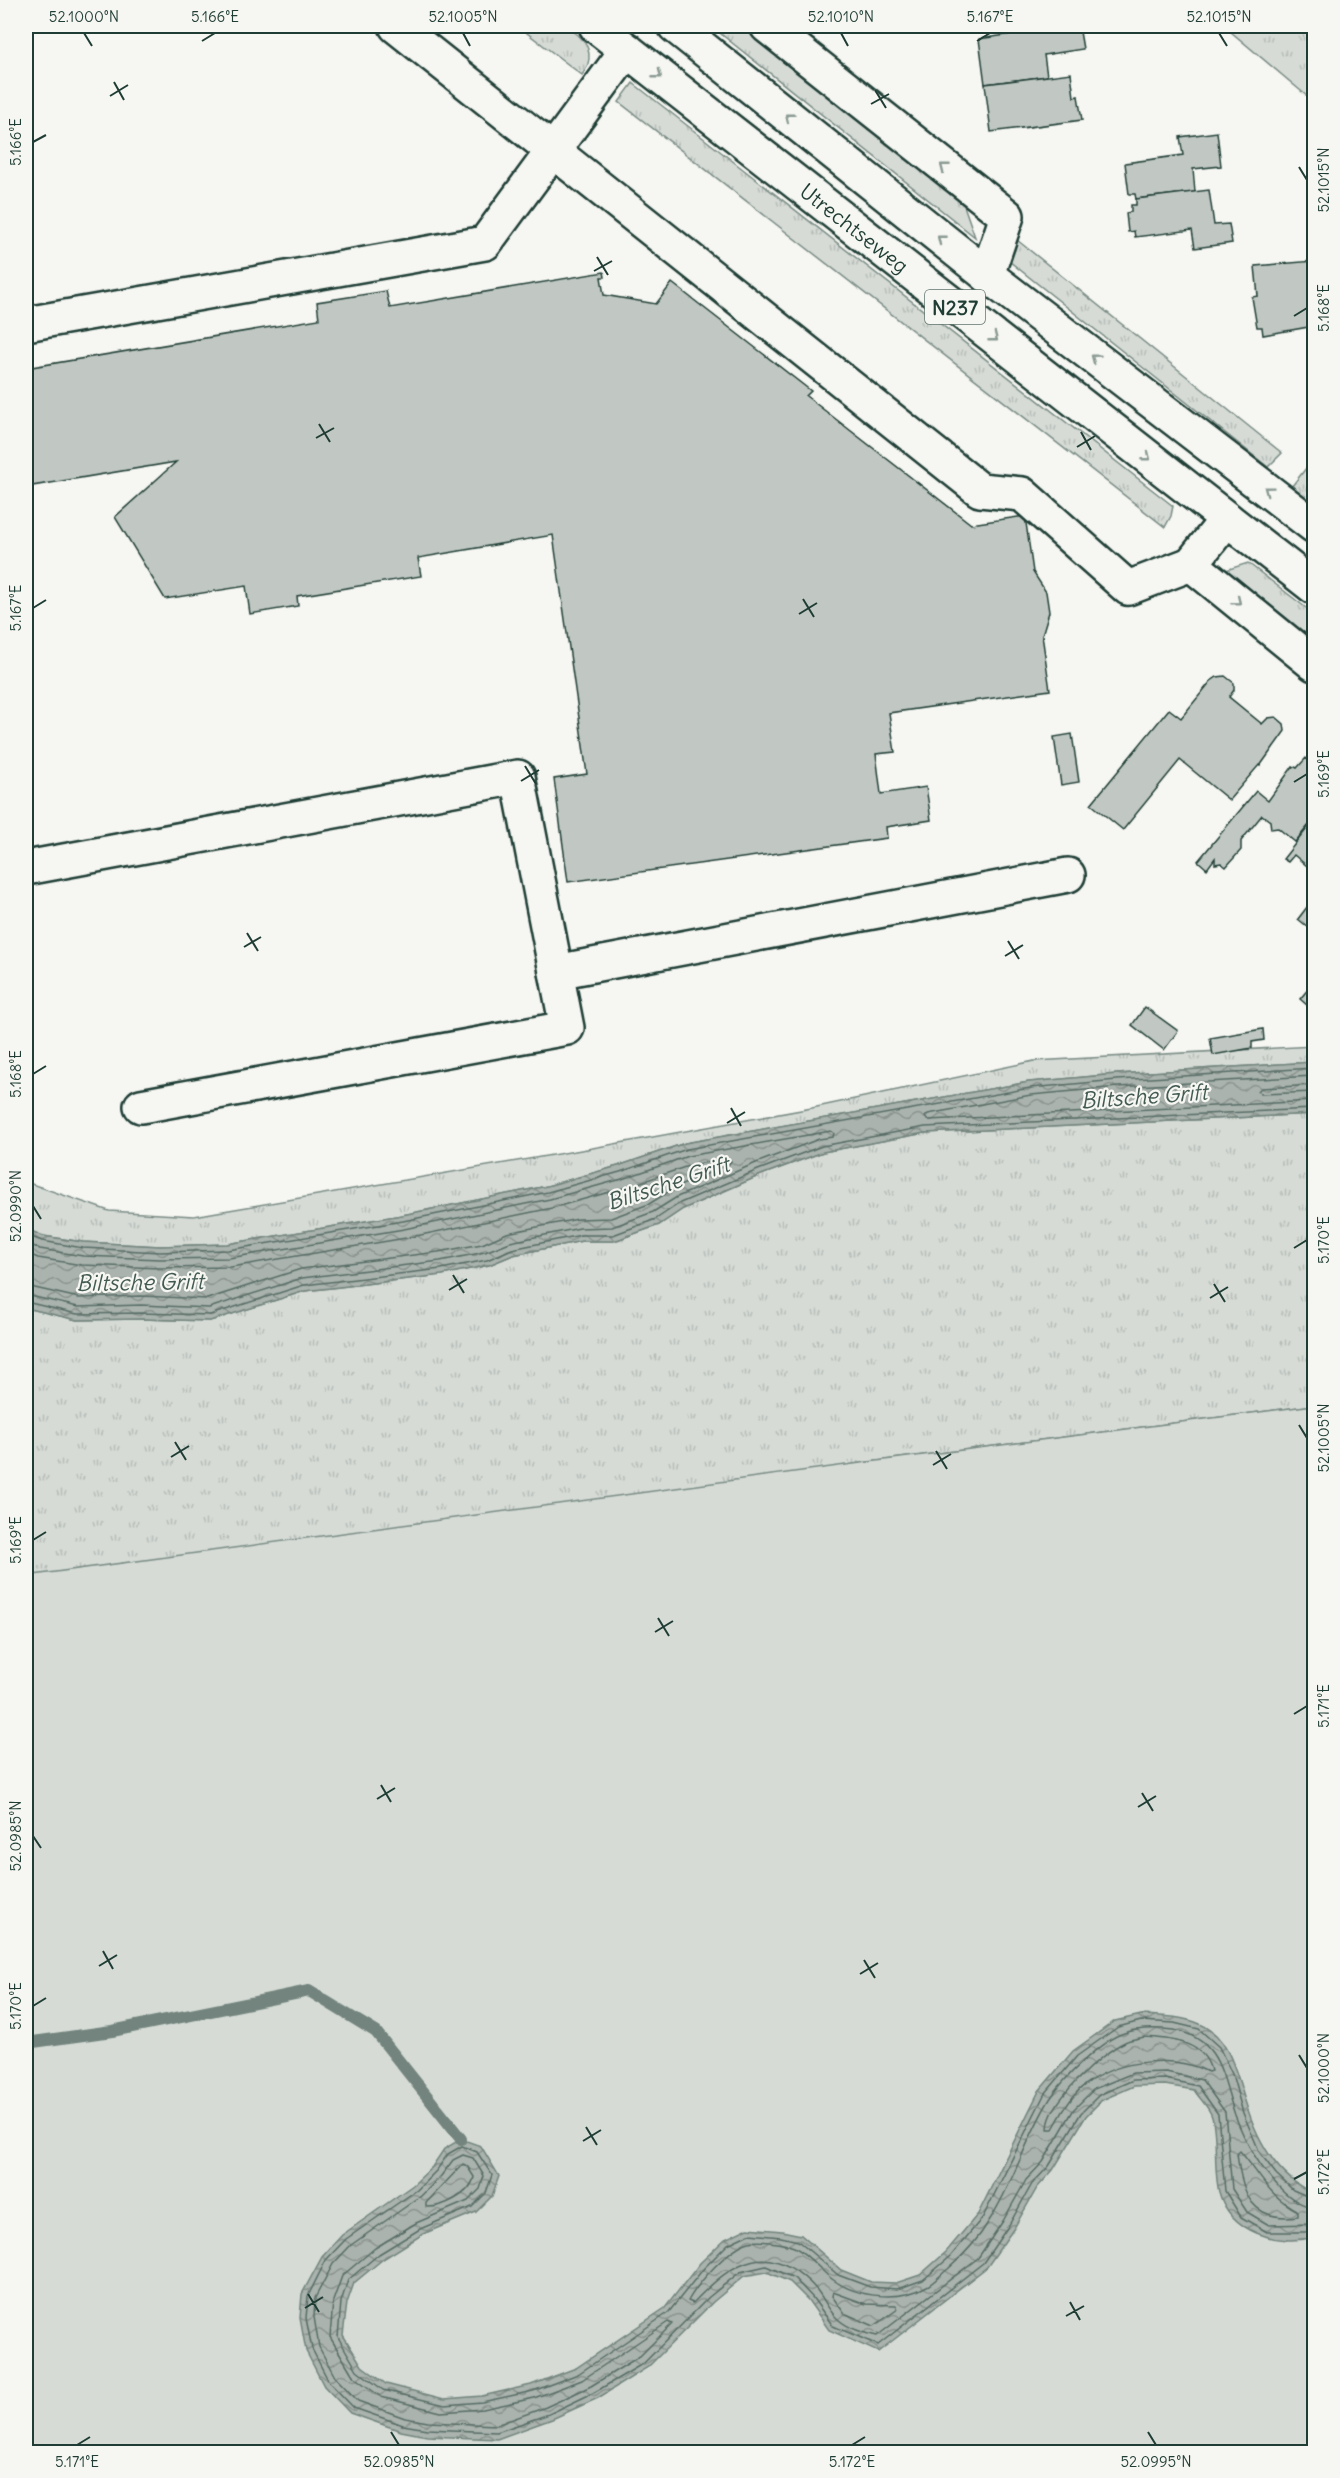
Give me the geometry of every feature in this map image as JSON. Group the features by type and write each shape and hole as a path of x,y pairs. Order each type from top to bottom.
{"main road":[{"path":"396,26 980,490 1022,494 1128,588 1191,564 1227,519"},
{"name":"Utrechtseweg","path":"596,26 1314,587"},
{"name":"N237","path":"675,26 987,275 1314,526"},
{"path":"767,26 1007,216 987,275"},
{"path":"26,324 485,243 627,50"},
{"path":"1191,564 1314,664"},
{"path":"26,868 518,777 567,1028 141,1106"},
{"path":"556,972 1068,874"}],"green space":[{"path":"556,24 570,28 582,38 588,48 589,59 586,70 582,75 518,26"},
{"path":"711,26 745,29 962,200 975,237"},
{"path":"1224,26 1314,26 1314,102"},
{"path":"633,83 1173,506 1165,527 619,102"},
{"path":"1017,240 1282,453 1268,467 1009,261"},
{"path":"1307,467 1314,474 1314,504 1292,486"},
{"path":"1248,563 1314,614 1314,640 1226,570"},
{"path":"1314,1046 1314,1062 1117,1074 1029,1082 685,1143 618,1166 547,1186 402,1215 227,1244 160,1246 83,1242 43,1236 26,1229 26,1182 109,1211 194,1216 812,1108 1034,1061"},
{"path":"1314,1114 1314,1405 853,1464 26,2002 26,1308 77,1320 210,1321 305,1291 442,1275 489,1265 513,1255 582,1241 614,1241 659,1225 683,1209 761,1175 823,1152 925,1133"},
{"path":"1314,1405 1314,2452 26,2452 26,1576 853,1464"}],"water":[{"name":"Biltsche Grift","path":"1314,1062 1314,1114 925,1133 823,1152 761,1175 683,1209 659,1225 614,1241 582,1241 513,1255 489,1265 442,1275 305,1291 210,1321 77,1320 26,1308 26,1229 43,1236 83,1242 160,1246 227,1244 402,1215 547,1186 618,1166 685,1143 1029,1082 1117,1074"},
{"path":"1141,2015 1193,2021 1211,2030 1220,2039 1232,2061 1253,2123 1265,2148 1281,2170 1314,2194 1314,2237 1300,2240 1271,2238 1244,2226 1233,2217 1219,2192 1214,2125 1211,2114 1204,2103 1194,2090 1165,2085 1134,2086 1102,2100 1086,2116 1053,2170 1037,2188 1014,2228 987,2267 878,2352 829,2330 808,2300 790,2282 767,2272 744,2276 713,2302 648,2367 598,2398 552,2419 497,2439 427,2436 401,2431 350,2413 324,2386 306,2351 300,2318 302,2294 322,2257 342,2235 413,2185 432,2167 444,2149 461,2139 481,2146 499,2176 492,2196 476,2212 423,2234 383,2259 354,2283 347,2303 343,2335 362,2366 386,2384 444,2399 482,2396 531,2385 576,2368 665,2308 700,2263 725,2239 748,2228 801,2235 841,2270 871,2282 896,2283 920,2275 946,2252 978,2214 1039,2091 1073,2051 1115,2021"}],"building":[{"path":"1079,26 1083,49 1044,55 1047,76 985,84 979,39 1040,30 1039,27"},
{"path":"1071,73 1074,97 1078,96 1082,120 991,132 985,84"},
{"path":"1217,132 1221,166 1193,169 1195,192 1136,199 1135,194 1129,194 1125,163 1183,155 1180,137"},
{"path":"1209,190 1214,225 1229,224 1232,243 1195,248 1192,230 1135,237 1134,231 1128,232 1126,213 1131,212 1131,205 1136,205 1136,199"},
{"path":"1314,261 1314,326 1263,335 1262,327 1257,327 1252,297 1258,296 1255,266"},
{"path":"604,272 605,277 601,277 604,295 656,304 672,283 811,391 806,396 971,524 1025,516 1033,572 1046,592 1049,612 1042,635 1050,690 889,713 895,752 876,754 881,794 926,787 931,820 886,827 887,838 568,882 554,779 587,774 553,535 418,558 421,576 297,596 298,606 250,614 246,586 165,599 115,517 176,462 26,487 26,368 319,319 317,302 386,291 390,308"},
{"path":"1225,676 1234,683 1234,690 1229,697 1262,724 1268,718 1276,717 1284,724 1285,731 1260,766 1229,800 1180,760 1123,830 1091,804 1169,709 1181,718 1211,681"},
{"path":"1072,734 1079,782 1061,785 1054,737"},
{"path":"1306,758 1314,765 1314,819 1295,842 1278,828 1271,829 1270,821 1262,815 1241,841 1241,850 1226,867 1221,863 1215,864 1215,858 1207,869 1198,861 1256,791 1268,801 1293,766 1297,768"},
{"path":"1314,820 1314,872 1294,855 1288,862 1283,859"},
{"path":"1314,898 1314,932 1298,919"},
{"path":"1314,982 1314,1011 1300,999"},
{"path":"1145,1007 1178,1031 1164,1050 1132,1025"},
{"path":"1263,1029 1264,1040 1252,1042 1252,1048 1213,1055 1210,1038"}],"waterway":[{"path":"26,2043 112,2031 309,1991 376,2032 461,2139"}]}
